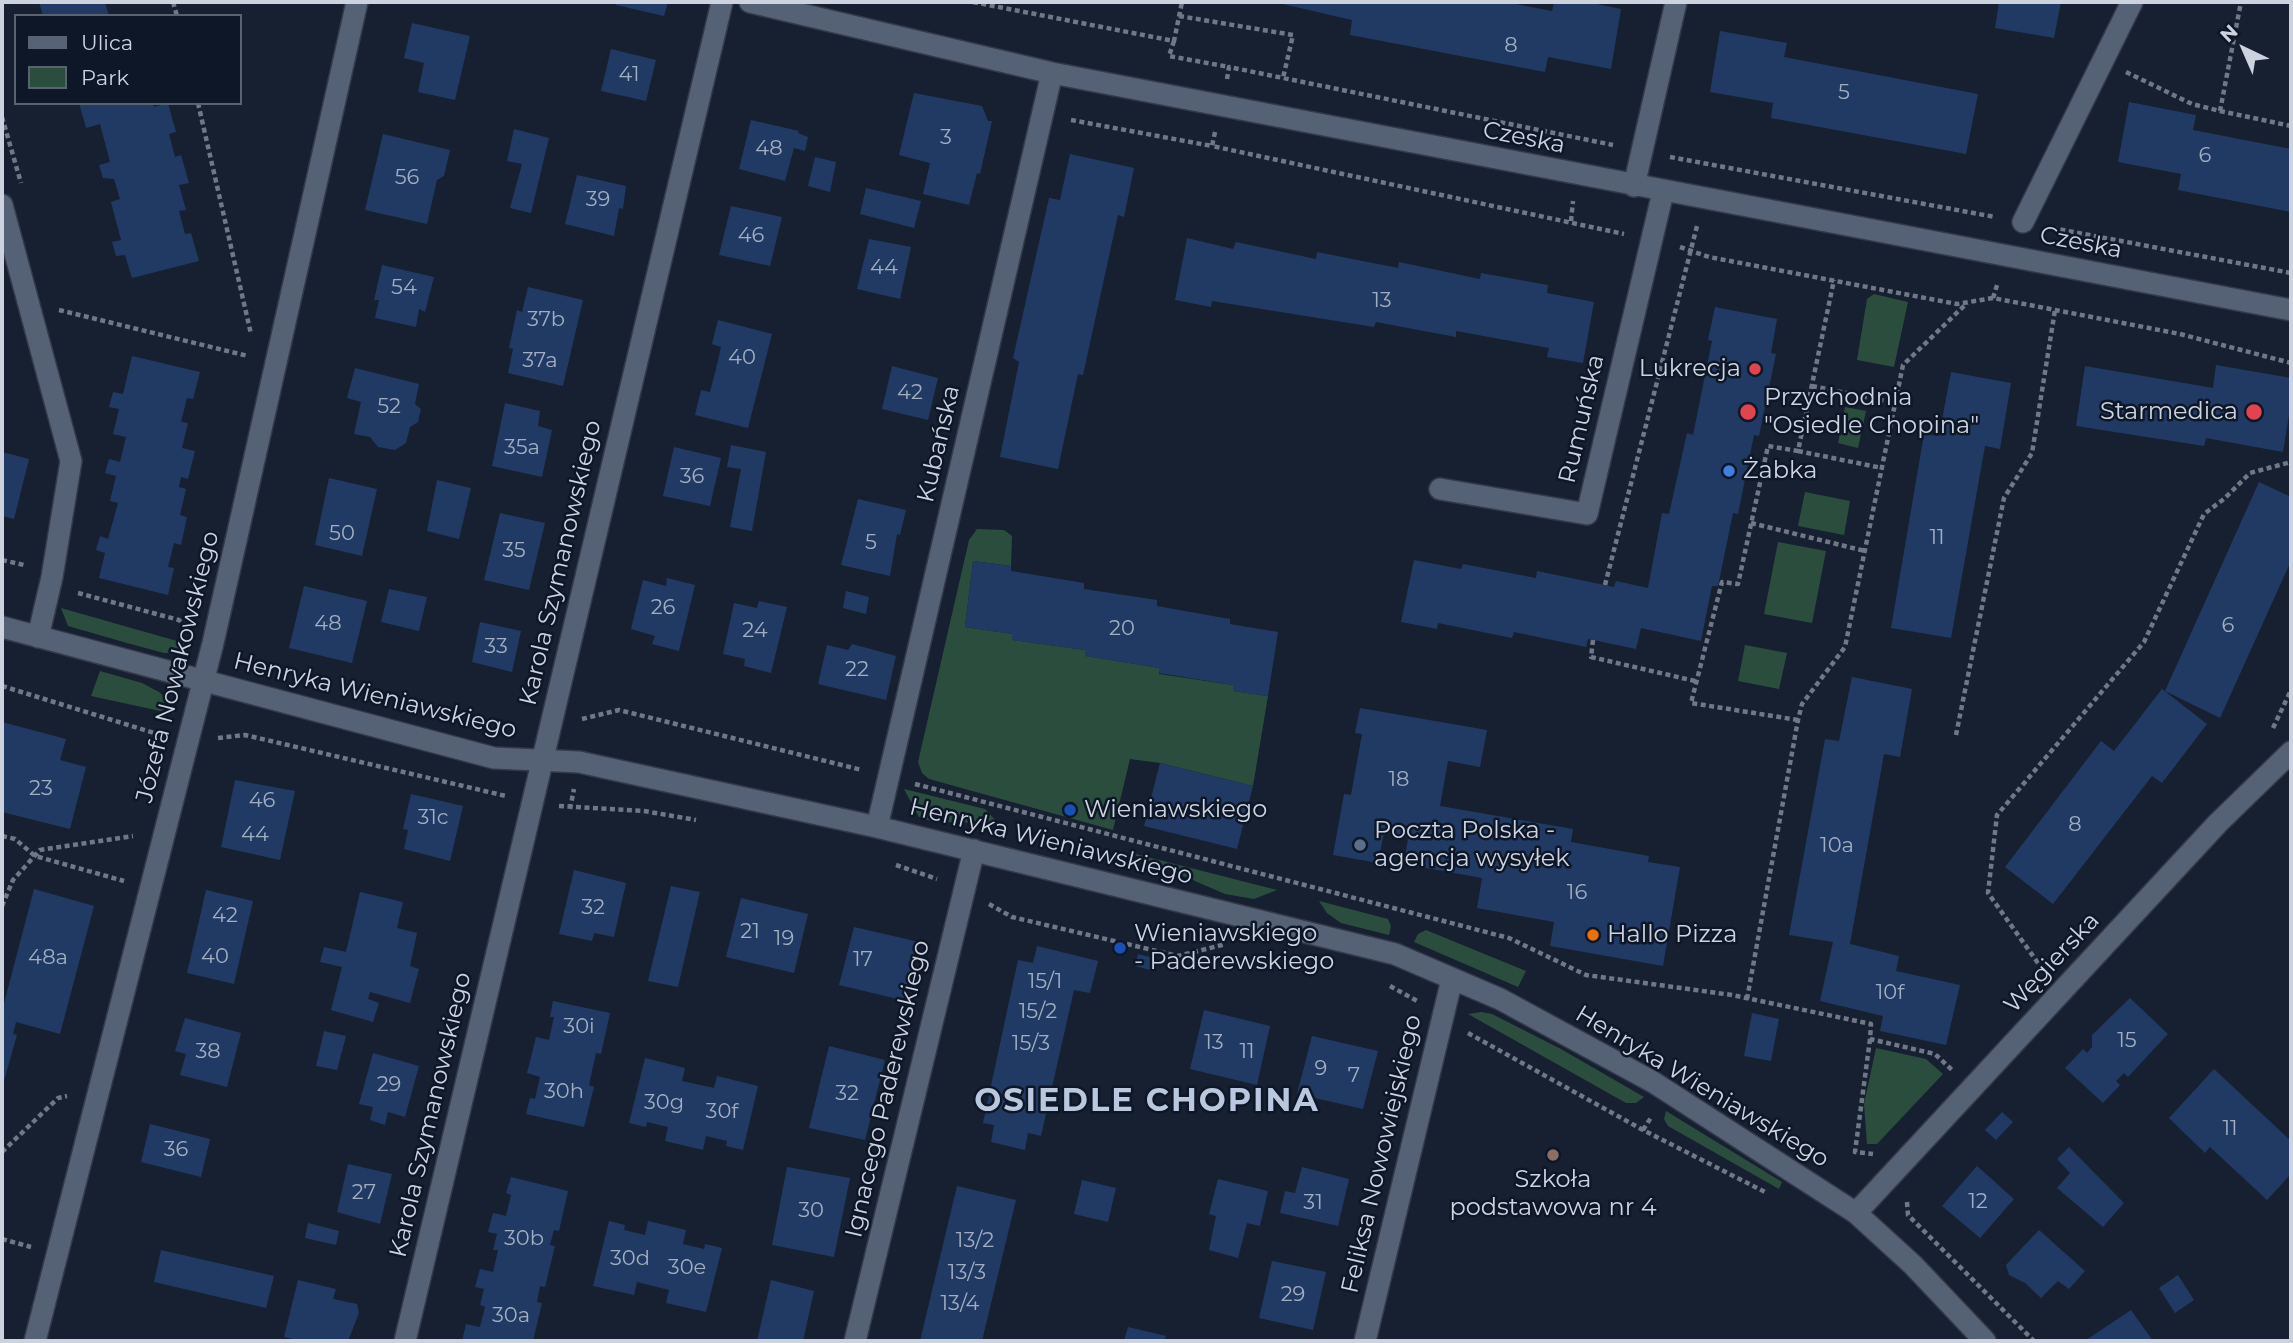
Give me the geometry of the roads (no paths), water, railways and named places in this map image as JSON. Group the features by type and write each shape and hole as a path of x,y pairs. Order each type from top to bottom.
{"street":[{"name":"Józefa Nowakowskiego","path":"35,1341 213,643 357,2"},
{"name":"Karola Szymanowskiego","path":"405,1341 722,2"},
{"name":"Czeska","path":"750,2 1052,73 2291,310"},
{"path":"1634,186 1676,2"},
{"path":"2023,222 2132,2"},
{"name":"Kubańska","path":"877,827 1052,73"},
{"name":"Rumuńska","path":"1440,489 1587,514 1663,192"},
{"path":"2,205 71,461 55,564 38,637"},
{"name":"Henryka Wieniawskiego","path":"2,628 495,758 579,762 974,849 1395,954 1500,999 1653,1083 1856,1213 1913,1265 1985,1341"},
{"name":"Węgierska","path":"1856,1213 2218,823 2291,752"},
{"name":"Ignacego Paderewskiego","path":"855,1341 974,849"},
{"name":"Feliksa Nowowiejskiego","path":"1365,1341 1452,979"}],"place":[{"name":"Lukrecja","path":"1755,369"},
{"name":"Przychodnia \"Osiedle Chopina\"","path":"1748,412"},
{"name":"Starmedica","path":"2254,412"},
{"name":"Żabka","path":"1729,471"},
{"name":"Wieniawskiego","path":"1070,810"},
{"name":"Poczta Polska - agencja wysyłek","path":"1360,845"},
{"name":"Hallo Pizza","path":"1593,935"},
{"name":"Wieniawskiego - Paderewskiego","path":"1120,948"},
{"name":"Szkoła podstawowa nr 4","path":"1553,1155"}],"district":[{"name":"OSIEDLE CHOPINA","path":"1147,1102"}]}
